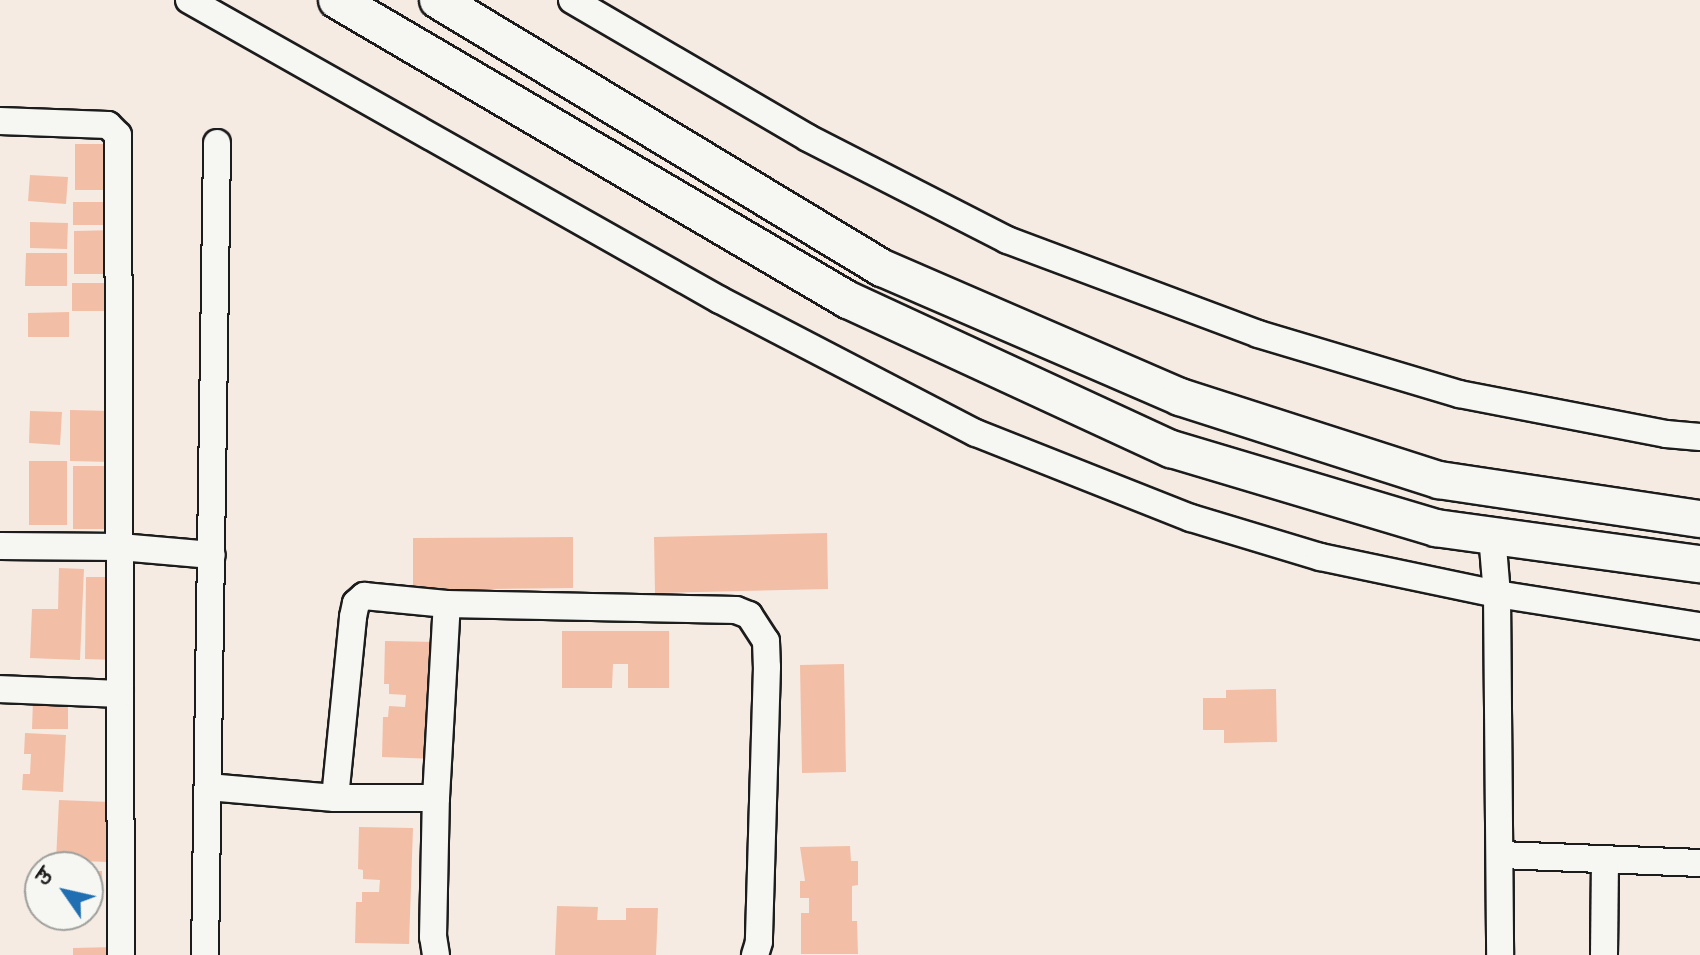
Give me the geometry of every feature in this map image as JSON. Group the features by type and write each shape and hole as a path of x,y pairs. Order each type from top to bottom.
{"street":[{"path":"189,0 720,300 976,433 1191,518 1320,557 1497,594 1700,626"},
{"path":"337,0 848,300 1157,443 1436,528 1700,564"},
{"path":"438,0 882,268 1180,397 1439,480 1700,519"},
{"path":"572,0 808,138 1007,240 1258,334 1459,394 1666,434 1700,437"},
{"path":"0,121 108,125 118,135 121,955"},
{"path":"205,955 217,143"},
{"path":"1492,535 1497,594 1500,955"},
{"path":"0,546 120,547 212,555"},
{"path":"335,798 356,603 364,596 447,604 736,610 749,615 760,627 766,641 759,942 755,955"},
{"path":"436,955 433,937 436,798 447,604"},
{"path":"0,689 120,694"},
{"path":"208,787 335,798 436,798"},
{"path":"1501,855 1700,863"},
{"path":"1604,955 1605,861"}],"building":[{"path":"75,144 118,144 117,190 75,190"},
{"path":"30,175 68,177 66,204 28,201"},
{"path":"73,202 114,202 114,225 73,225"},
{"path":"30,222 68,223 67,249 30,248"},
{"path":"117,230 118,274 74,274 74,231"},
{"path":"26,253 67,253 67,286 25,286"},
{"path":"72,283 115,283 115,311 72,311"},
{"path":"69,312 69,337 28,337 28,313"},
{"path":"70,410 111,411 111,462 70,461"},
{"path":"30,411 62,412 60,445 29,443"},
{"path":"29,461 67,461 67,525 29,525"},
{"path":"73,466 111,466 111,529 73,529"},
{"path":"827,533 828,589 655,593 654,537"},
{"path":"573,537 573,588 413,590 413,538"},
{"path":"59,568 84,569 80,660 30,658 32,609 58,609"},
{"path":"86,577 116,577 115,660 85,659"},
{"path":"562,631 669,631 669,688 628,688 628,664 613,664 612,688 562,688"},
{"path":"385,641 439,642 435,759 382,757 383,717 388,717 389,706 405,707 406,695 389,694 389,684 384,684"},
{"path":"844,664 846,772 802,773 800,665"},
{"path":"1276,689 1277,742 1224,743 1224,730 1203,730 1203,698 1226,698 1226,690"},
{"path":"33,699 68,699 68,729 32,729"},
{"path":"25,733 66,735 63,792 22,790 23,774 30,774 31,754 24,754"},
{"path":"59,800 110,802 107,862 104,862 104,851 56,851"},
{"path":"359,827 413,828 409,944 355,943 356,902 362,902 362,892 379,892 380,880 363,879 363,870 358,869"},
{"path":"850,846 851,861 858,861 858,885 852,886 852,921 857,921 858,954 801,954 801,913 809,913 809,898 800,898 800,881 805,881 800,847"},
{"path":"557,906 598,907 597,920 626,920 626,908 658,908 656,955 555,955"},
{"path":"115,947 115,955 73,955 73,948"}]}
